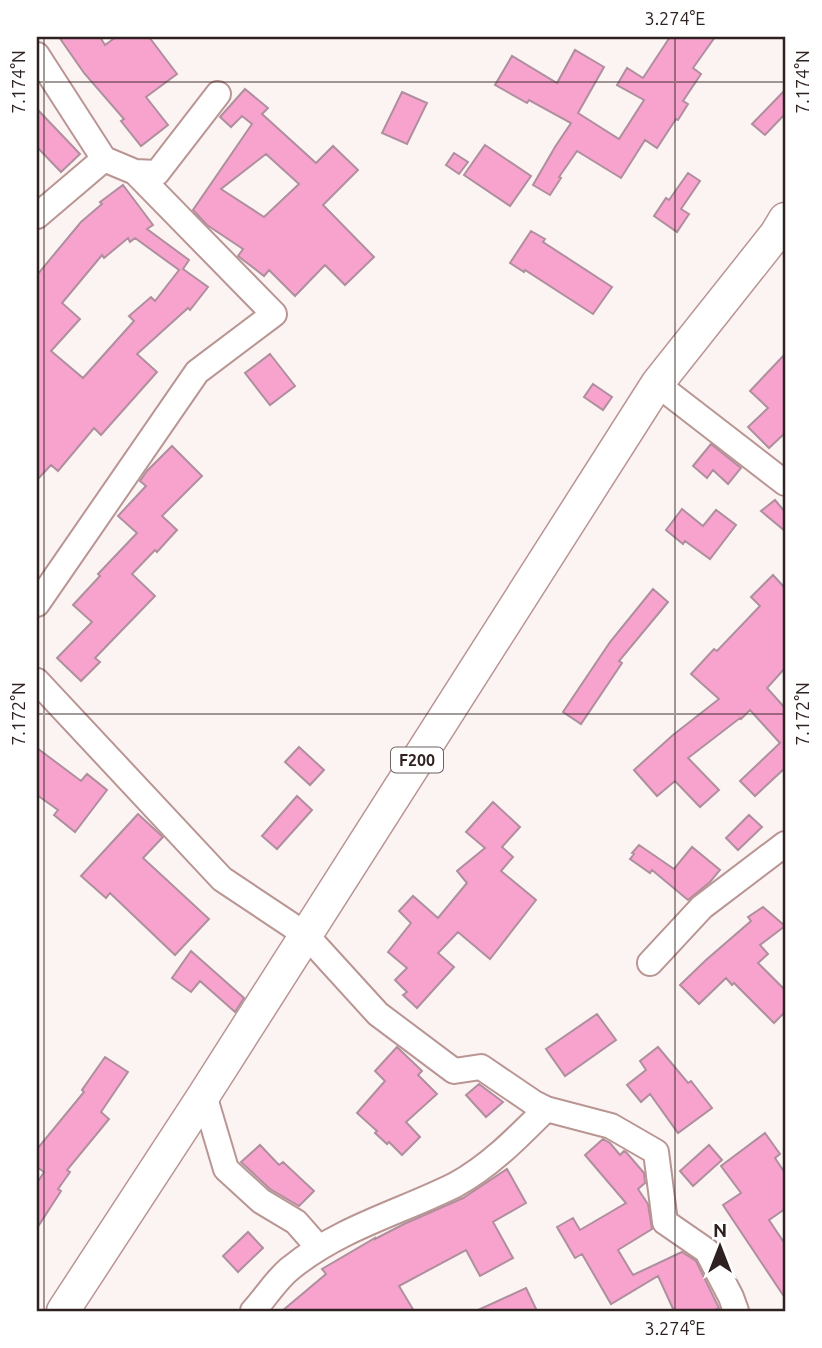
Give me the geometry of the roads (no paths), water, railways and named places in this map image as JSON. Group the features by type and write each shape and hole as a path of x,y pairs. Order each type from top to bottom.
{"main road":[{"name":"F200","path":"63,1311 204,1095 657,384 782,232"}],"street":[{"path":"37,55 104,159 135,172 157,173 218,94"},
{"path":"37,216 104,159"},
{"path":"37,604 197,372 274,314 135,172"},
{"path":"657,384 785,483"},
{"path":"37,681 222,879 306,935 378,1014 454,1071 481,1067 546,1110 611,1126 656,1152 665,1222 707,1251 736,1311"},
{"path":"650,963 702,907 785,844"},
{"path":"204,1095 226,1169 261,1201 296,1222 318,1247"},
{"path":"253,1311 289,1268 318,1247 456,1184 508,1147 546,1110"}]}
